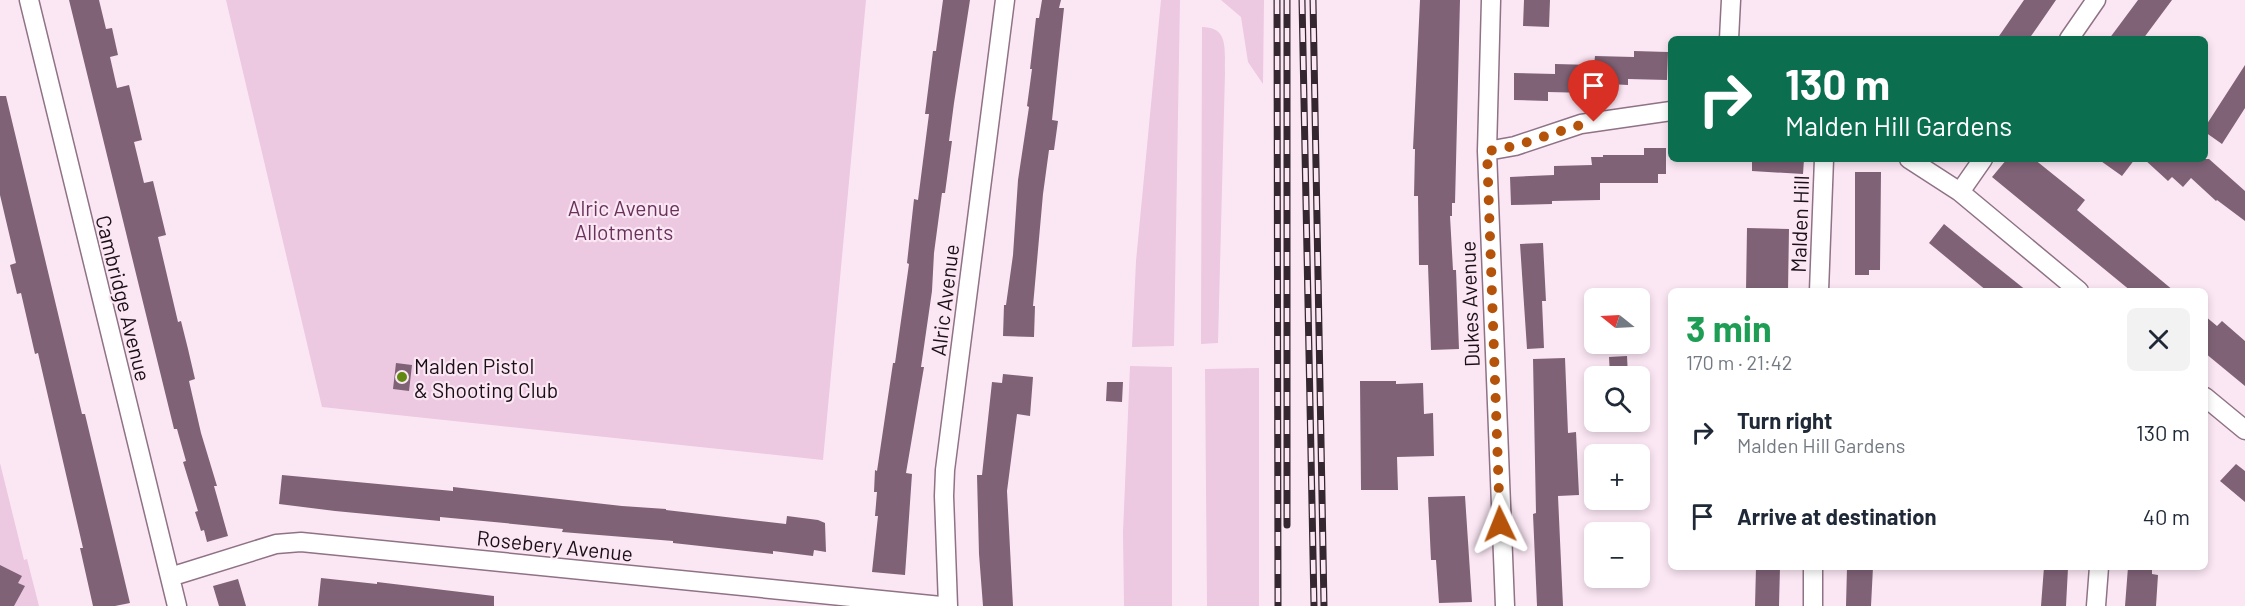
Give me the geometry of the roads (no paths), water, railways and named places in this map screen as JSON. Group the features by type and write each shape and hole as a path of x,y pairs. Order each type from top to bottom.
{"street":[{"name":"Cambridge Avenue","path":"29,0 177,606"},
{"name":"Alric Avenue","path":"948,606 945,470 1005,0"},
{"name":"Dukes Avenue","path":"1491,0 1487,151 1504,606"},
{"path":"1729,36 1731,0"},
{"path":"2071,36 2096,0"},
{"path":"1487,151 1515,146 1581,124 1668,111"},
{"name":"Malden Hill","path":"1819,288 1824,162"},
{"path":"1914,162 1960,192 2075,288"},
{"path":"1960,192 1981,162"},
{"path":"2208,399 2245,430"},
{"name":"Rosebery Avenue","path":"170,577 276,544 301,542 940,606"},
{"path":"1813,606 1814,570"},
{"path":"2096,606 2099,570"}],"railway":[{"path":"1277,0 1278,606"},
{"path":"1287,0 1287,525"},
{"path":"1302,0 1314,606"},
{"path":"1313,0 1324,606"}],"place":[{"name":"Malden Pistol & Shooting Club","path":"402,377"}],"park label":[{"name":"Alric Avenue Allotments","path":"624,219"}]}
